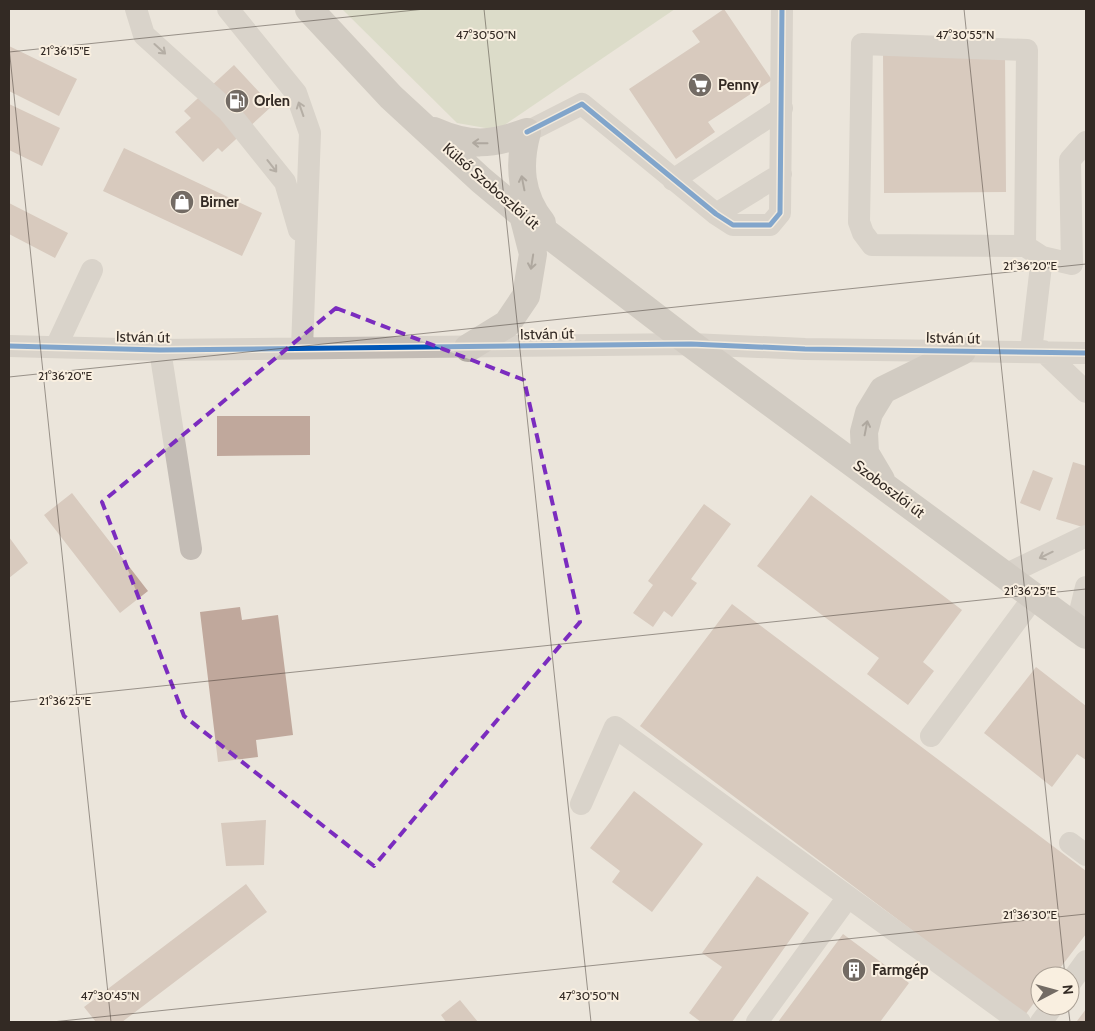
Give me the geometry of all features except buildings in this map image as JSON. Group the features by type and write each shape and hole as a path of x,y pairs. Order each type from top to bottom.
{"main road":[{"name":"Külső Szoboszlói út","path":"309,9 391,97 524,215 691,344"},
{"path":"422,125 447,136 482,144 504,140 527,132"},
{"path":"527,132 520,167 524,191 532,210 556,240"},
{"path":"468,348 507,324 526,296 533,254 524,215"},
{"name":"Szoboszlói út","path":"691,344 1081,631"},
{"path":"886,488 873,470 865,453 864,432 869,413 882,390 962,351"}],"street":[{"path":"136,9 144,35 228,111 285,182 298,228 303,262"},
{"path":"228,9 296,93 310,133 303,262 302,348"},
{"path":"527,132 582,104 673,180 733,225 770,225 780,213 782,9"},
{"path":"1086,142 1070,160 1079,264 1034,252 872,245 863,233 859,222 862,44 1027,50 1034,252 1037,351 1086,392"},
{"path":"673,180 782,108"},
{"path":"716,214 781,174"},
{"path":"56,347 92,270"},
{"name":"István út","path":"9,346 160,350 691,344 805,349 1086,353"},
{"path":"160,350 191,550"},
{"path":"1005,575 1086,536"},
{"path":"1081,631 1086,587"},
{"path":"931,736 1034,597"},
{"path":"581,804 615,727 1020,1022"},
{"path":"757,1022 848,897"}],"highlighted area":[{"path":"336,308 524,380 580,622 374,866 184,716 102,502"}],"green space":[{"path":"342,9 675,9 497,130 457,123"}],"cycle path":[{"path":"527,132 582,104 716,214 733,225 770,225 780,213 782,9"},
{"path":"9,346 160,350 691,344 805,349 1086,353"}],"place":[{"name":"Penny","path":"700,85"},
{"name":"Orlen","path":"237,101"},
{"name":"Birner","path":"182,202"},
{"name":"Farmgép","path":"854,970"}]}
